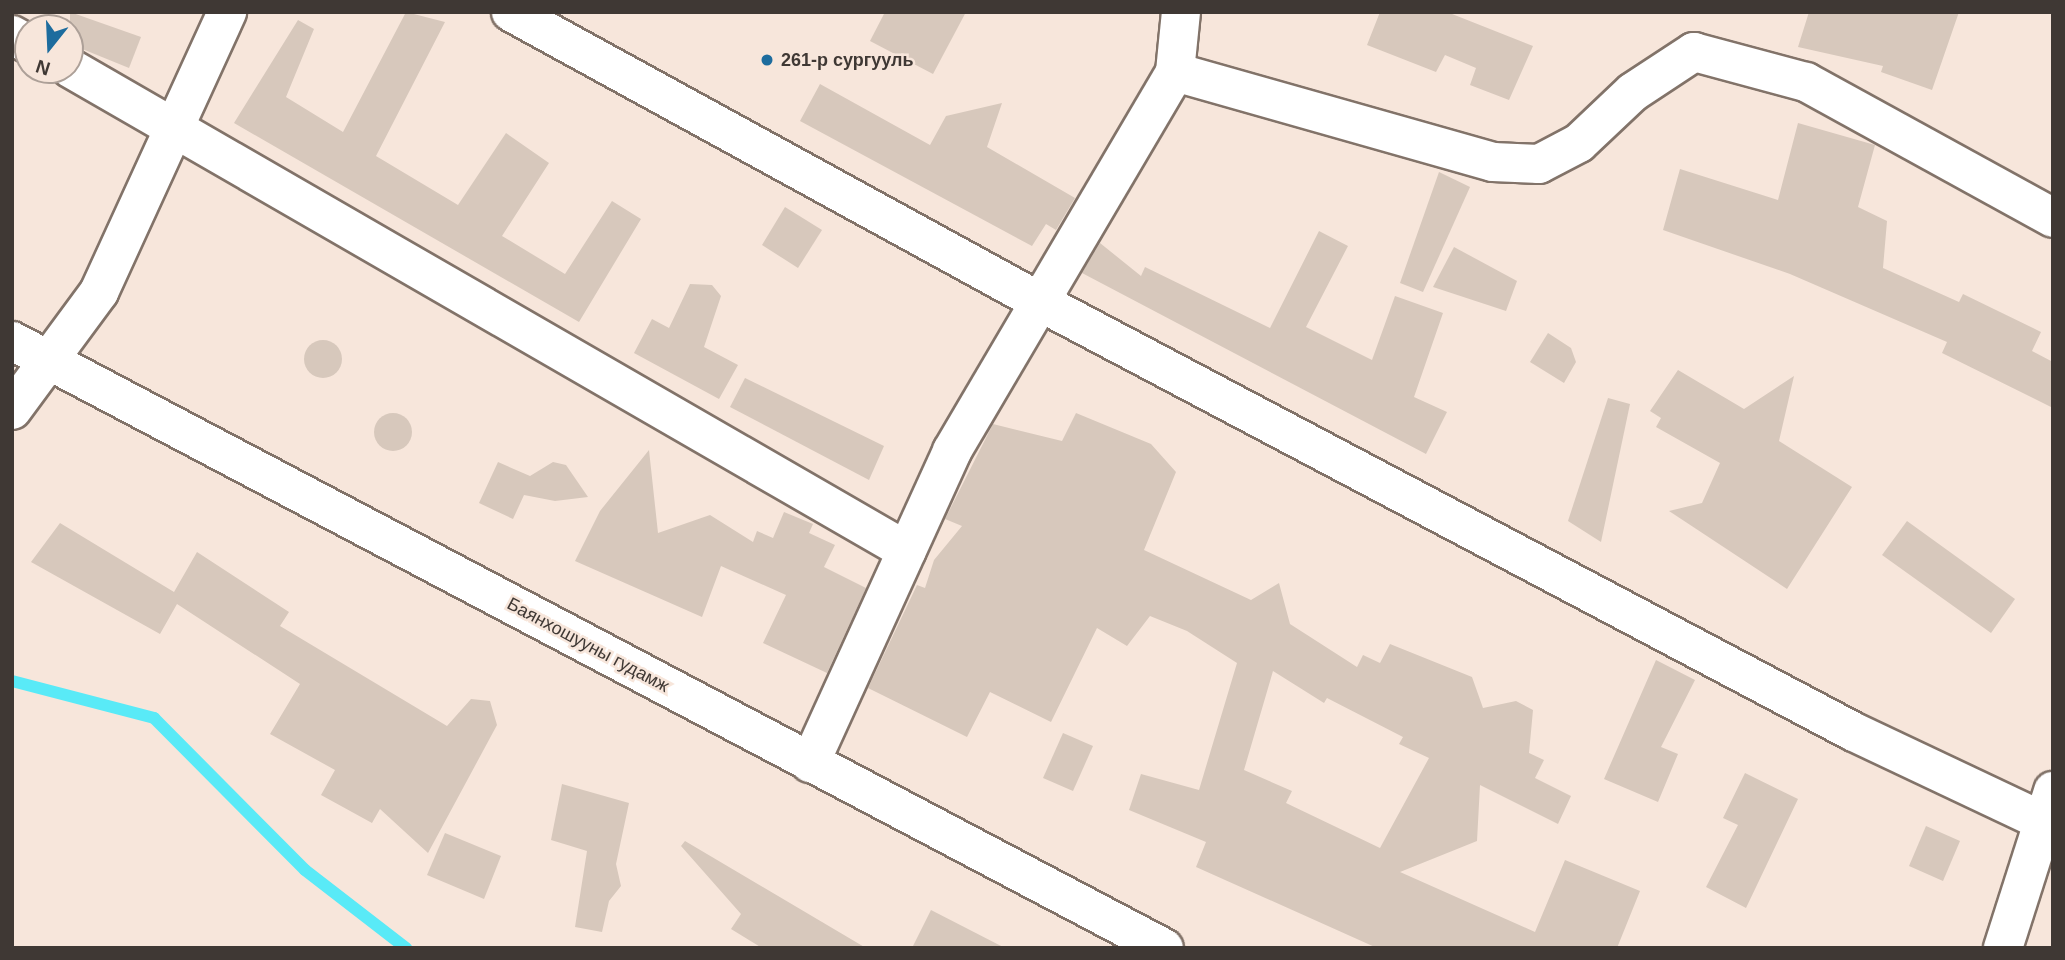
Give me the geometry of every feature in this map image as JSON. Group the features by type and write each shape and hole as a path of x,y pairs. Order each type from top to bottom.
{"street":[{"path":"12,410 99,292 228,12"},
{"path":"511,12 1042,303 1854,732 2049,812 2003,948"},
{"path":"810,762 951,451 1042,303 1175,72 1181,12"},
{"path":"1175,72 1467,155 1539,164 1580,143 1633,92 1695,52 1806,82 2053,218"},
{"path":"84,76 907,551"},
{"name":"Баянхошууны гудамж","path":"12,341 1164,948"}],"building":[{"path":"406,12 445,22 376,156 458,205 506,133 549,163 502,236 565,274 612,201 641,219 579,322 234,123 298,20 314,29 286,97 343,132"},
{"path":"885,12 966,12 933,74 870,41"},
{"path":"1380,12 1447,12 1533,46 1509,100 1470,85 1476,68 1445,55 1436,72 1367,45"},
{"path":"1809,12 1959,12 1932,90 1881,72 1883,66 1798,47"},
{"path":"84,17 141,37 129,68 84,50"},
{"path":"820,84 930,145 946,116 1002,103 987,147 1075,198 1056,230 1046,224 1032,246 800,121"},
{"path":"1798,123 1875,145 1858,207 1887,221 1883,268 1959,302 1963,294 2041,332 2032,351 2053,362 2053,408 1942,353 1947,342 1790,274 1663,230 1680,169 1778,200"},
{"path":"1439,172 1470,187 1423,292 1400,283"},
{"path":"785,207 822,230 798,268 762,245"},
{"path":"1319,231 1348,246 1306,327 1372,360 1395,296 1443,313 1414,397 1447,412 1426,454 1082,273 1100,243 1141,276 1145,267 1270,328"},
{"path":"1454,247 1517,281 1506,311 1433,287"},
{"path":"690,284 712,285 721,296 704,347 738,365 719,399 634,353 652,319 669,328"},
{"path":"1548,333 1571,348 1576,362 1564,383 1530,362"},
{"path":"323,340 337,345 342,359 337,373 323,378 309,373 304,359 309,345"},
{"path":"1678,370 1744,409 1794,376 1779,441 1852,487 1787,589 1669,511 1702,503 1720,463 1656,427 1661,418 1650,411"},
{"path":"745,378 884,446 869,480 730,407"},
{"path":"1608,398 1630,404 1601,542 1568,521"},
{"path":"393,413 406,419 412,432 406,445 393,451 380,445 374,432 380,419"},
{"path":"1076,413 1151,444 1176,472 1144,550 1251,600 1279,583 1290,624 1357,667 1363,655 1380,663 1390,644 1472,677 1483,708 1516,701 1533,710 1529,753 1544,760 1535,778 1571,796 1558,824 1480,785 1477,841 1400,872 1535,932 1565,860 1640,891 1617,948 1377,948 1196,867 1206,842 1129,810 1141,774 1199,790 1237,663 1187,631 1150,616 1127,646 1097,628 1051,722 990,692 967,737 868,688 917,585 925,588 934,560 962,526 945,519 993,424 1062,441","holes":["1273,671 1324,703 1327,698 1403,737 1399,744 1429,758 1380,848 1286,803 1292,791 1244,770"]},
{"path":"649,450 658,533 710,515 753,542 757,531 773,538 784,512 813,524 809,533 835,545 824,567 866,588 827,673 763,643 786,595 721,566 702,617 575,561 600,511"},
{"path":"498,462 530,476 553,462 566,465 588,497 555,501 524,495 513,519 479,503"},
{"path":"1907,521 2015,599 1991,633 1882,555"},
{"path":"60,523 174,592 197,552 289,612 280,626 447,726 471,699 490,701 497,725 428,853 380,809 372,823 321,795 335,770 270,734 300,684 177,604 160,634 31,562"},
{"path":"1656,660 1695,680 1661,747 1678,754 1658,802 1604,779"},
{"path":"1063,733 1093,746 1073,791 1043,778"},
{"path":"1745,773 1798,799 1746,908 1706,887 1738,825 1723,818"},
{"path":"562,784 629,803 616,864 621,886 609,901 602,932 575,927 587,851 551,840"},
{"path":"1926,826 1960,841 1943,881 1909,866"},
{"path":"445,833 501,856 484,899 427,875"},
{"path":"685,841 866,948 762,948 731,929 741,914 681,846"},
{"path":"931,910 1005,948 912,948"}],"waterway":[{"path":"12,681 154,718 305,870 406,948"}],"place":[{"name":"261-р сургууль","path":"767,60"}]}
